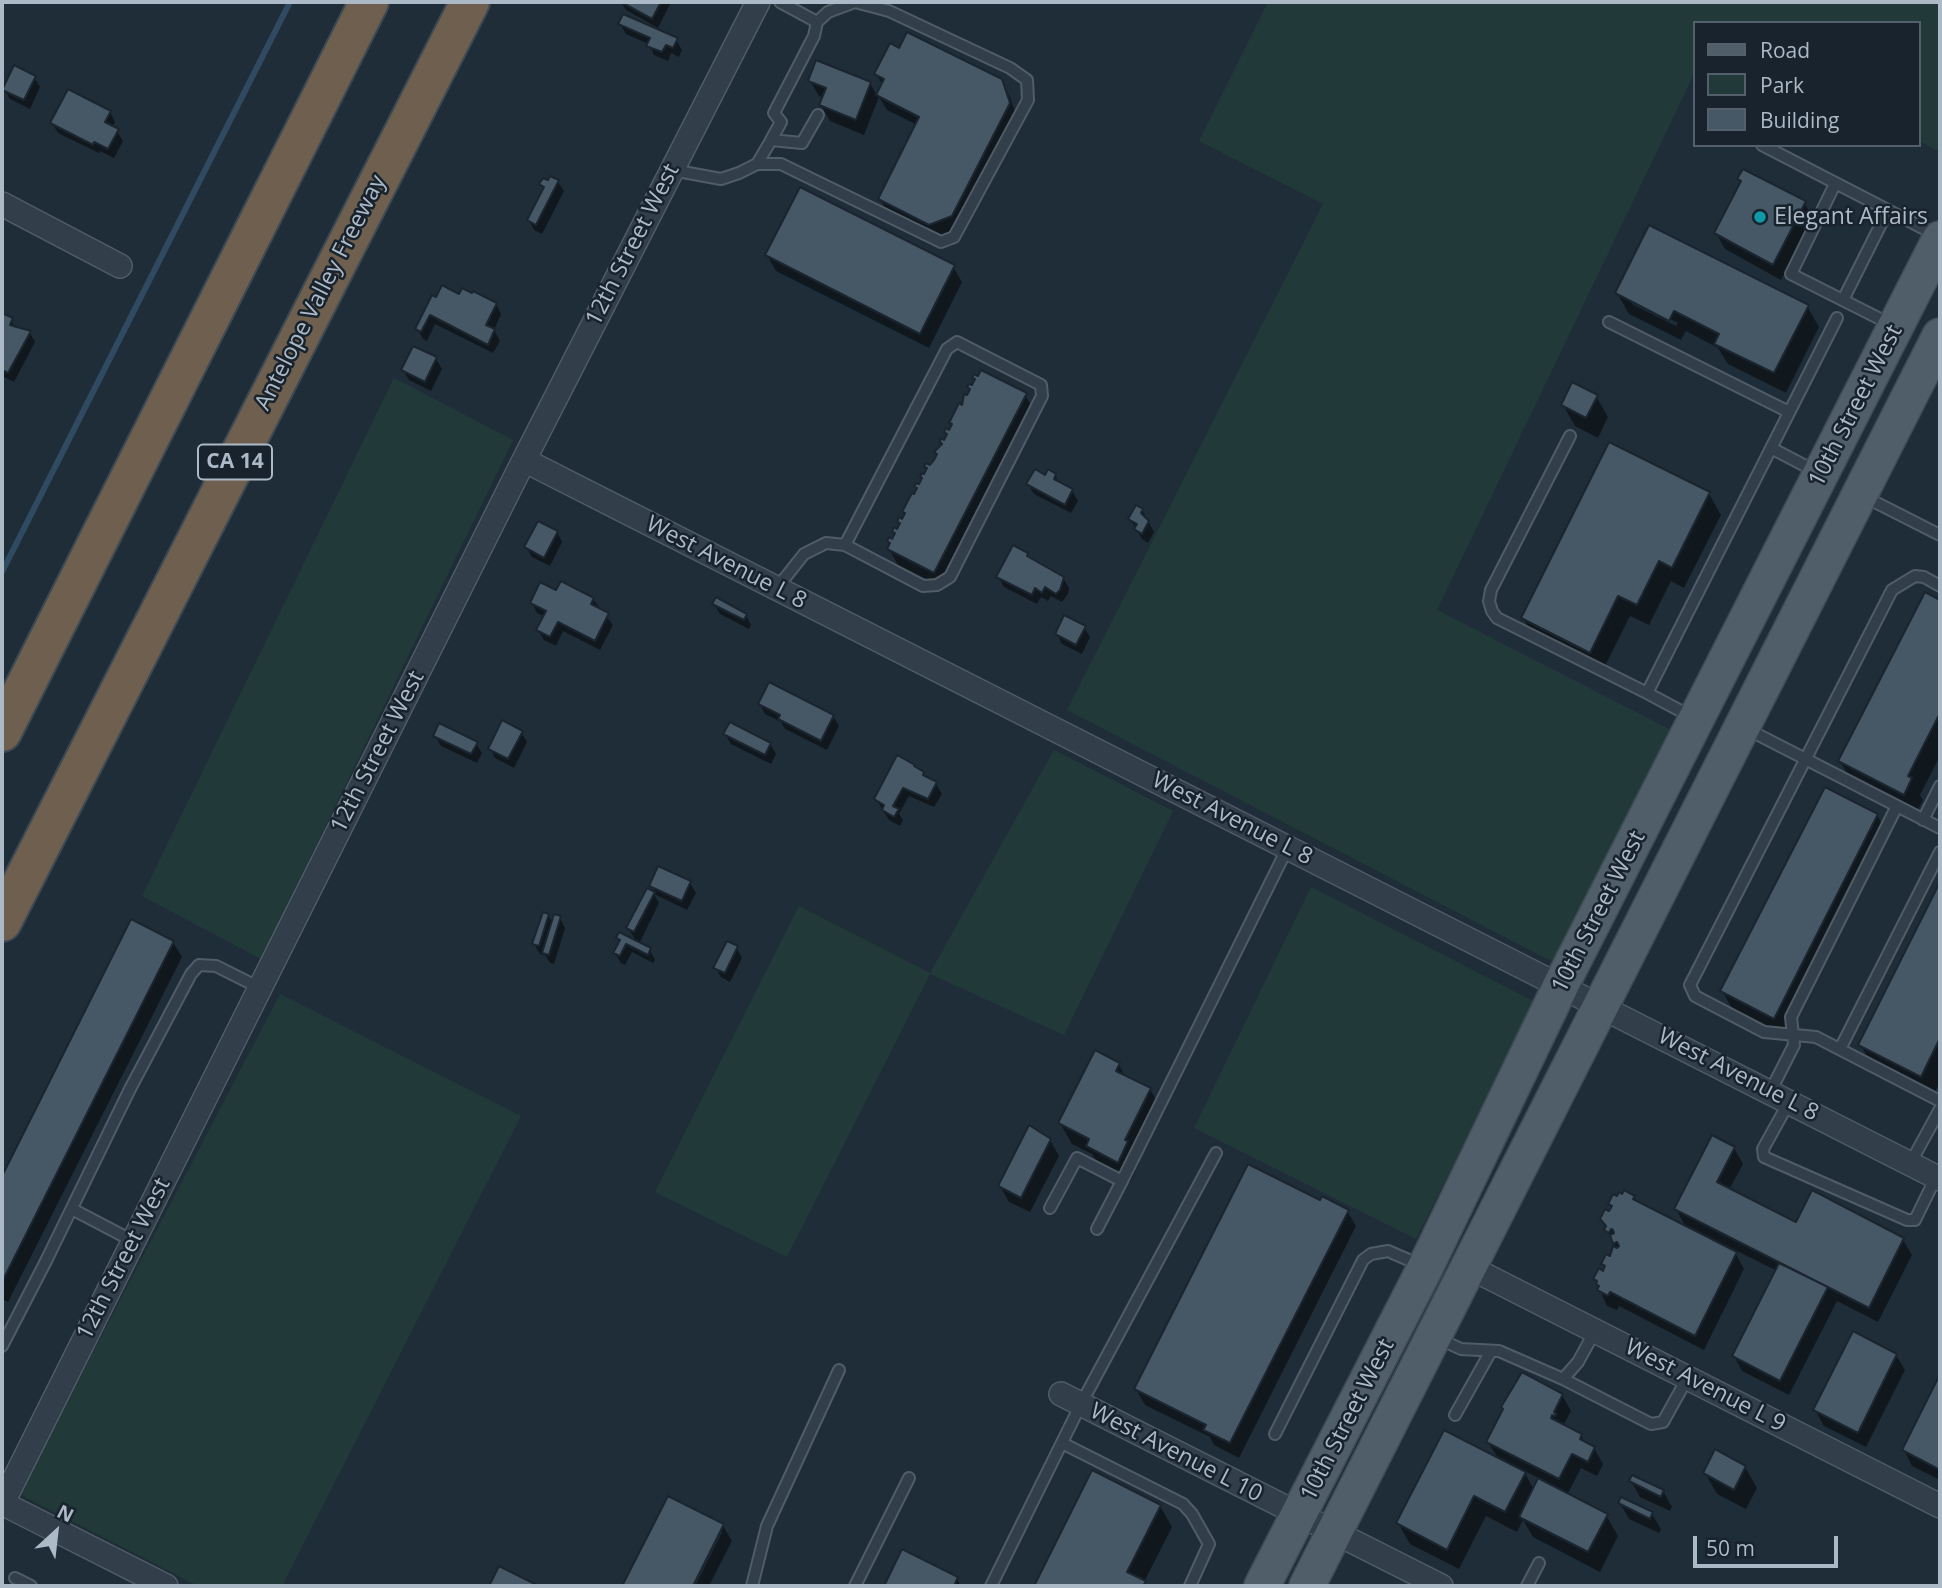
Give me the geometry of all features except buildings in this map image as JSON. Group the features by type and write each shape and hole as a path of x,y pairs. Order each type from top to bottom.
{"highway":[{"path":"2,732 369,2"},
{"name":"Antelope Valley Freeway","path":"2,922 470,2"}],"main road":[{"name":"10th Street West","path":"1262,1586 1425,1268 1561,985 1698,720 1938,243"},
{"path":"1860,495 1854,464 1857,448 1927,304 1935,277 1938,243"},
{"name":"10th Street West","path":"1307,1586 1603,1007 1940,336"},
{"path":"1770,672 1778,612 1827,506 1829,490 1821,474"},
{"path":"1469,1267 1460,1260 1457,1252 1459,1238 1490,1172 1499,1116"}],"street":[{"name":"12th Street West","path":"2,1503 524,460 758,2"},
{"path":"2,204 120,266"},
{"name":"West Avenue L 8","path":"524,460 1938,1178"},
{"name":"West Avenue L 9","path":"1469,1267 1940,1506"},
{"name":"West Avenue L 10","path":"1071,1399 1441,1586"},
{"path":"2,1503 166,1586"}],"lane":[{"path":"780,2 817,22"},
{"path":"672,170 721,179 757,164 781,164 941,242 954,237 1028,100 1027,80 1010,68 889,11 855,2 828,12 817,22 814,36 774,113 781,122 757,164"},
{"path":"773,137 771,140 802,143 818,116"},
{"path":"1766,147 1888,211 1938,243"},
{"path":"1835,184 1791,274 1896,327"},
{"path":"1843,300 1888,211"},
{"path":"1647,693 1837,318"},
{"path":"1609,322 1789,412"},
{"path":"777,588 804,554 826,543 845,545 923,586 937,585 950,577 1042,396 1041,385 957,342 947,349 845,545"},
{"path":"1570,436 1491,590 1489,601 1492,611 1497,618 1698,720"},
{"path":"1771,448 1821,474"},
{"path":"1860,495 1940,535"},
{"path":"1940,586 1915,576 1892,590 1690,985 1695,996 1764,1032 1816,1037 1940,1101"},
{"path":"1743,727 1940,828"},
{"path":"1923,820 1940,786"},
{"path":"1897,806 1791,1017 1794,1045 1763,1149 1764,1157 1907,1220 1915,1220 1938,1178"},
{"path":"1097,1229 1288,847"},
{"path":"1839,1048 1940,852"},
{"path":"2,1346 130,1088 191,974 199,965 216,966 260,988"},
{"path":"1910,1164 1940,1110"},
{"path":"990,1586 1062,1443 1071,1399 1216,1153"},
{"path":"1050,1208 1077,1158 1122,1181"},
{"path":"72,1209 133,1241"},
{"path":"1275,1434 1363,1260 1371,1254 1388,1251 1425,1268"},
{"path":"1563,1379 1578,1362 1595,1331"},
{"path":"1434,1337 1461,1349 1499,1352 1563,1379 1651,1424 1663,1422 1688,1377"},
{"path":"1455,1415 1491,1351"},
{"path":"752,1586 767,1525 839,1370"},
{"path":"1062,1443 1183,1504 1192,1514 1209,1544 1190,1586"},
{"path":"855,1586 909,1478"},
{"path":"1527,1586 1539,1563"},
{"path":"15,1578 31,1586"}],"green space":[{"path":"1268,2 1940,2 1940,152 1921,142 1921,21 1694,21 1694,74 1437,610 1673,731 1555,963 1067,710 1323,204 1199,141"},
{"path":"394,378 513,440 261,959 142,896"},
{"path":"1054,750 1173,811 1064,1035 930,974 787,1257 655,1192 799,906 930,973"},
{"path":"1311,887 1535,1002 1416,1239 1194,1128"},
{"path":"280,994 521,1116 282,1586 198,1586 19,1494"}],"waterway":[{"path":"2,572 290,2"}],"place":[{"name":"Elegant Affairs","path":"1760,217"}]}
